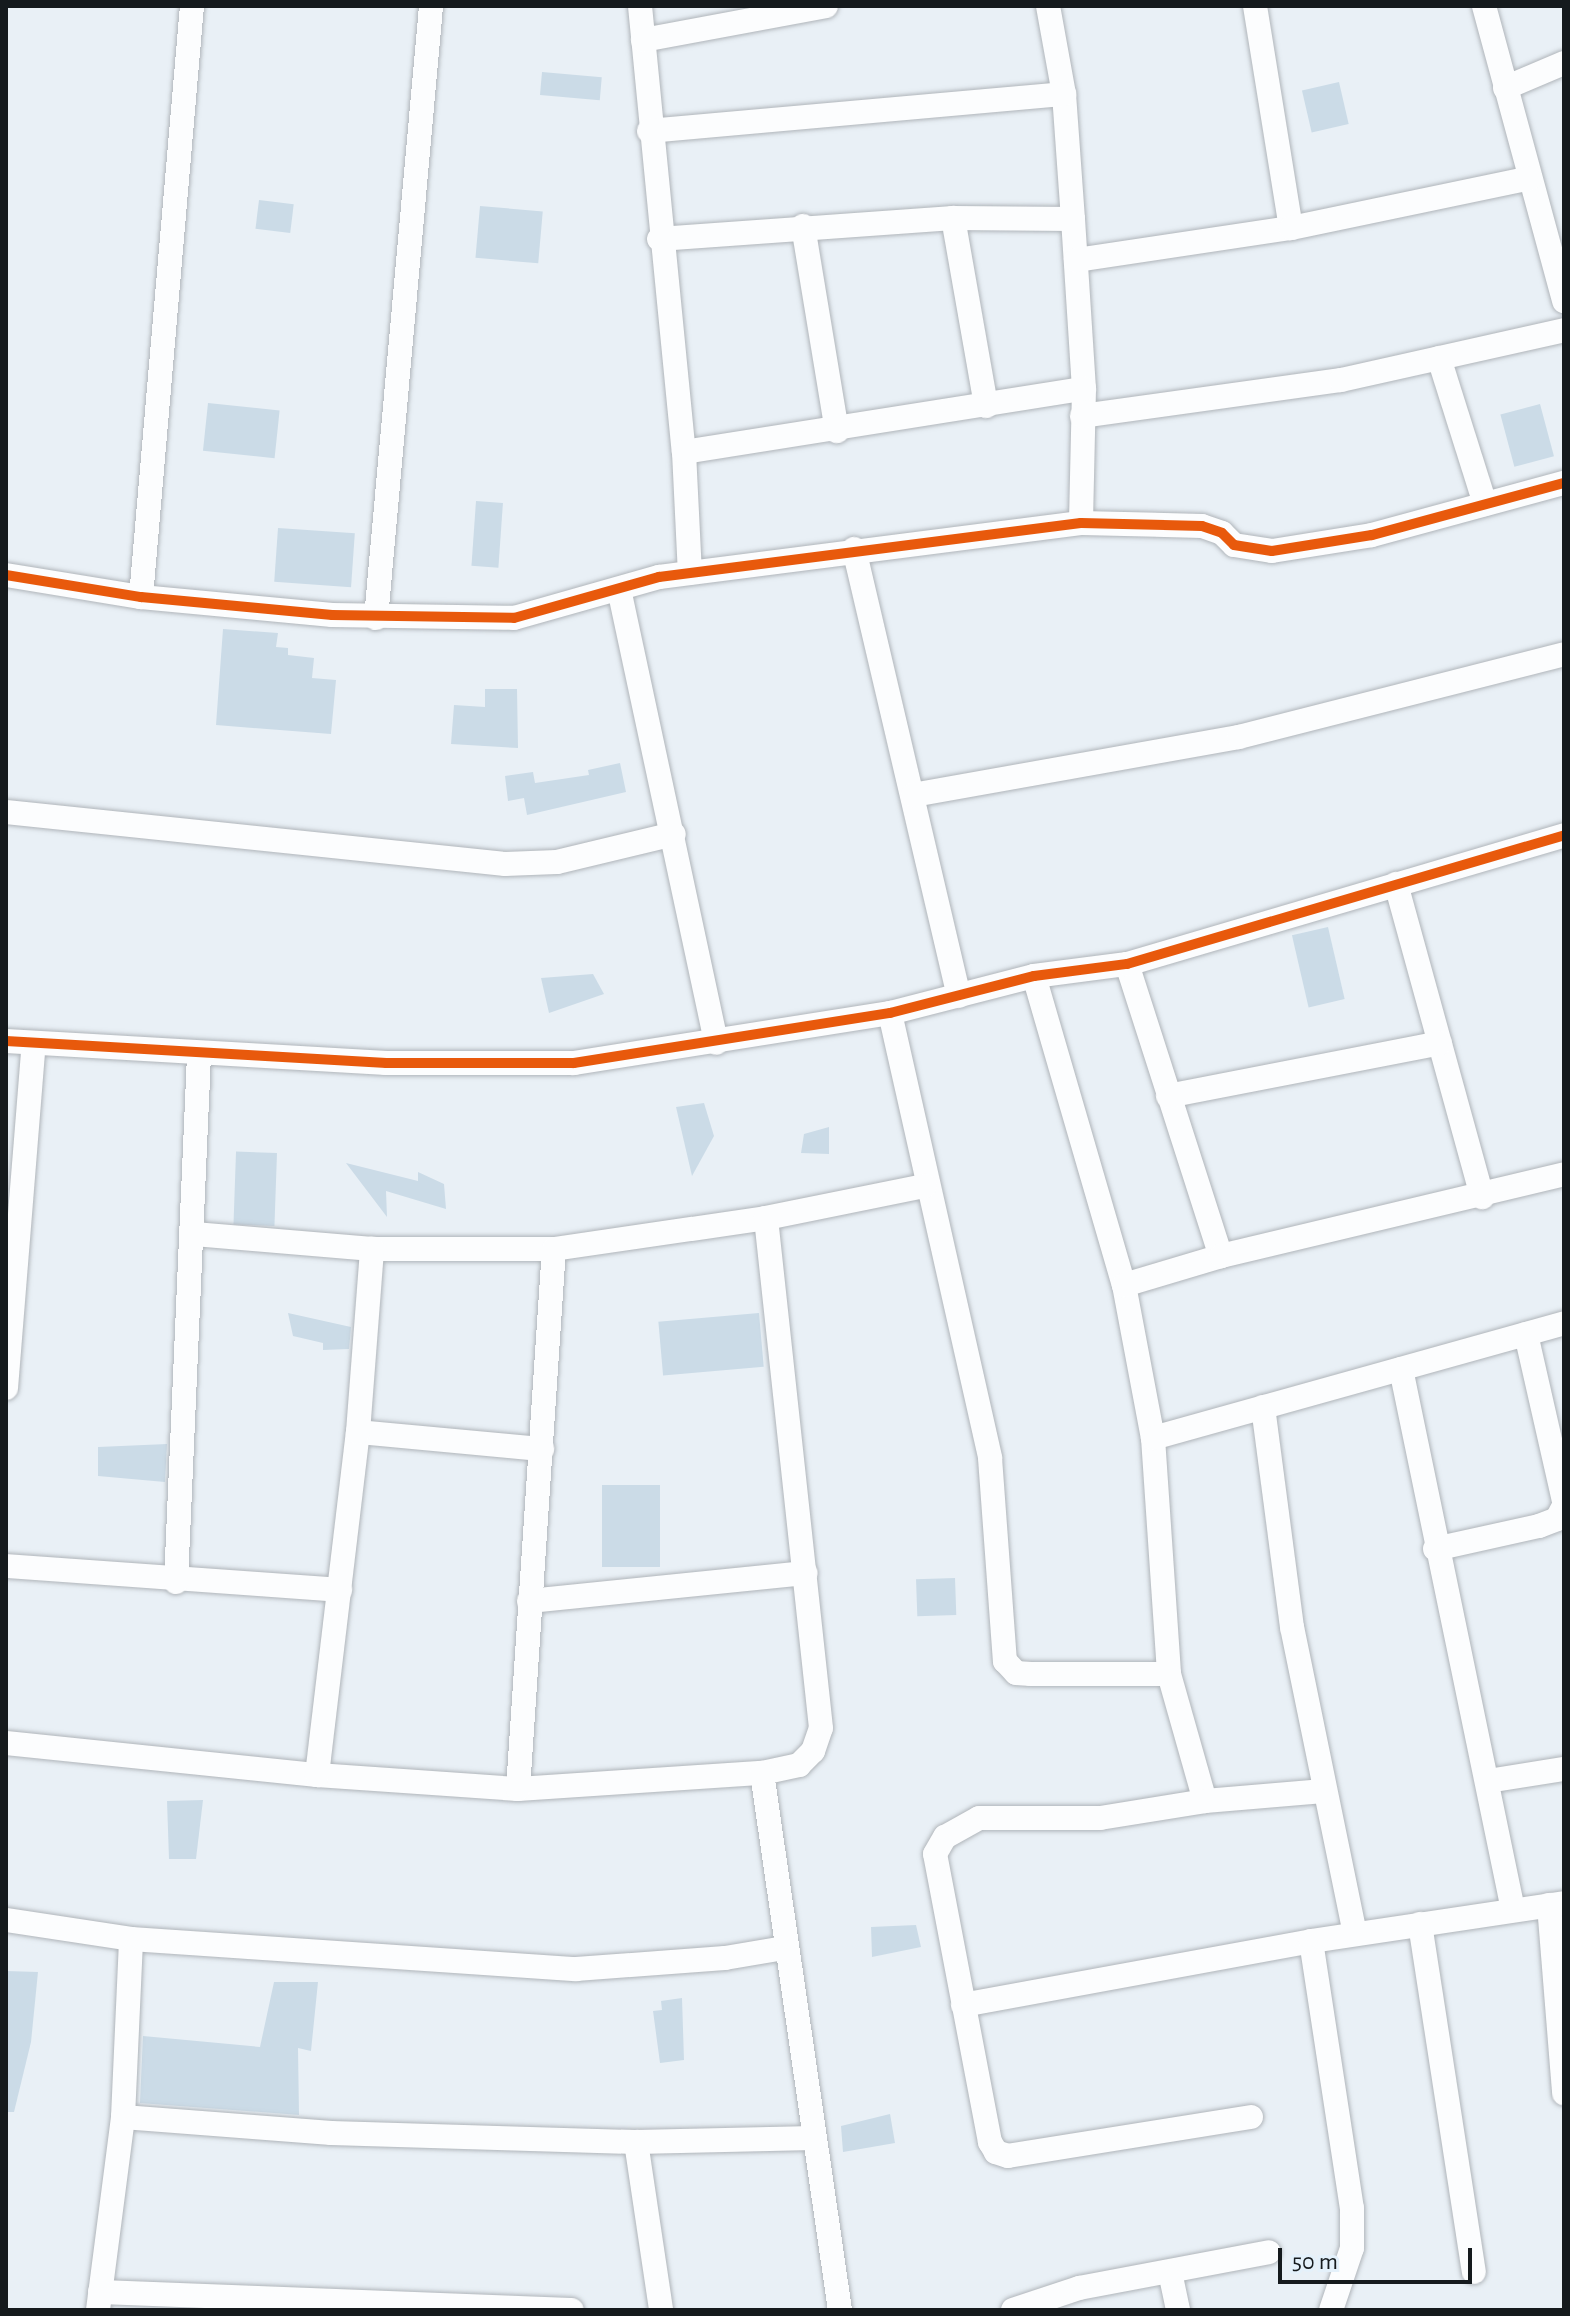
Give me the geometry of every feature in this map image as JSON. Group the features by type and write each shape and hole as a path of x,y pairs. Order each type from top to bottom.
{"street":[{"path":"141,597 192,6"},
{"path":"376,618 431,6"},
{"path":"640,6 659,239 684,452 690,573"},
{"path":"643,40 826,6"},
{"path":"1048,6 1064,94 1076,260 1084,389 1081,523"},
{"path":"1255,6 1291,228"},
{"path":"1484,6 1530,178 1556,243 1564,301"},
{"path":"1505,88 1564,63"},
{"path":"649,131 1064,94"},
{"path":"1076,260 1291,228 1530,178"},
{"path":"659,239 803,226 953,218 1073,219"},
{"path":"953,218 986,406"},
{"path":"803,226 837,431"},
{"path":"1082,416 1341,380 1564,330"},
{"path":"1439,358 1485,504"},
{"path":"684,452 837,431 1084,389"},
{"path":"6,575 141,597 376,618 514,618 690,573 854,549 1081,523 1202,526 1222,533 1234,545 1272,551 1372,535 1564,483"},
{"path":"854,549 959,996"},
{"path":"619,589 674,834 716,1043"},
{"path":"913,795 1239,737 1564,654"},
{"path":"6,812 505,864 557,862 674,834"},
{"path":"6,1041 199,1055 574,1063 716,1043 890,1013 1034,976 1127,964 1563,838"},
{"path":"1396,884 1482,1197"},
{"path":"1127,964 1221,1256"},
{"path":"1034,976 1124,1285 1153,1438 1169,1674 1205,1801"},
{"path":"890,1013 925,1186 990,1458 1005,1661 1016,1673 1169,1674"},
{"path":"6,1388 34,1043"},
{"path":"1168,1096 1440,1043"},
{"path":"176,1582 194,1234 199,1055"},
{"path":"1124,1285 1221,1256 1482,1197 1564,1174"},
{"path":"194,1234 372,1249 554,1249 766,1218 925,1186"},
{"path":"6,1743 317,1775 518,1789 762,1773 799,1765 813,1751 821,1728 766,1218"},
{"path":"317,1775 358,1432 372,1249"},
{"path":"518,1789 554,1249"},
{"path":"1153,1438 1564,1323"},
{"path":"1435,1549 1539,1526 1557,1519 1564,1504 1526,1334"},
{"path":"1401,1369 1435,1549 1488,1781 1513,1910"},
{"path":"1263,1407 1292,1627 1355,1934"},
{"path":"358,1432 542,1449"},
{"path":"6,1566 176,1582 340,1590"},
{"path":"529,1601 806,1573"},
{"path":"1488,1781 1564,1769"},
{"path":"762,1773 784,1948 840,2310"},
{"path":"1251,2117 1008,2156 996,2152 935,1864 938,1844 979,1818 1100,1818 1205,1801 1324,1791"},
{"path":"963,2005 1311,1941 1556,1904 1564,2093"},
{"path":"6,1920 131,1939 576,1969 725,1958 784,1948"},
{"path":"1420,1924 1474,2272"},
{"path":"131,1939 123,2117 99,2301 572,2310"},
{"path":"1311,1941 1352,2208 1352,2248 1331,2310"},
{"path":"123,2117 331,2133 636,2142 814,2138"},
{"path":"636,2142 661,2310"},
{"path":"1013,2310 1079,2288 1269,2252"},
{"path":"1170,2272 1178,2310"}],"building":[{"path":"542,72 602,77 600,100 540,95"},
{"path":"1339,82 1349,124 1312,132 1302,91"},
{"path":"259,200 294,204 290,233 255,229"},
{"path":"480,206 543,211 538,263 475,258"},
{"path":"208,403 280,411 275,458 203,451"},
{"path":"1540,404 1554,456 1514,467 1500,415"},
{"path":"476,501 503,503 498,568 471,566"},
{"path":"278,528 355,533 351,587 274,582"},
{"path":"223,629 278,633 276,647 288,648 288,655 314,658 312,678 336,680 331,734 216,725"},
{"path":"485,689 517,689 518,748 451,744 454,705 485,707"},
{"path":"620,763 626,792 527,815 524,798 508,801 505,776 533,772 535,783 589,775 588,770"},
{"path":"1328,927 1345,999 1309,1007 1292,935"},
{"path":"593,974 604,994 549,1013 541,978"},
{"path":"704,1103 714,1136 692,1176 676,1107"},
{"path":"829,1127 829,1154 801,1153 804,1134"},
{"path":"236,1152 277,1153 274,1226 233,1225"},
{"path":"346,1163 418,1181 418,1172 444,1184 446,1209 386,1191 387,1217"},
{"path":"288,1313 351,1327 349,1349 323,1350 323,1343 293,1336"},
{"path":"759,1313 764,1367 663,1376 658,1322"},
{"path":"167,1444 165,1482 98,1476 98,1447"},
{"path":"602,1485 660,1485 660,1567 602,1567"},
{"path":"955,1578 956,1615 917,1616 916,1579"},
{"path":"203,1800 196,1859 169,1859 167,1801"},
{"path":"916,1925 921,1947 872,1957 871,1927"},
{"path":"6,1971 38,1972 31,2042 14,2112 6,2112"},
{"path":"274,1982 318,1982 311,2051 298,2048 299,2115 140,2103 143,2036 260,2047"},
{"path":"682,1998 684,2060 660,2063 653,2011 662,2010 661,2001"},
{"path":"890,2114 895,2143 843,2152 841,2126"}],"cycle path":[{"path":"6,575 141,597 332,615 514,618 659,577 1081,523 1202,526 1222,533 1234,545 1272,551 1372,535 1564,483"},
{"path":"6,1041 386,1063 574,1063 890,1013 1034,976 1127,964 1564,835"}]}
